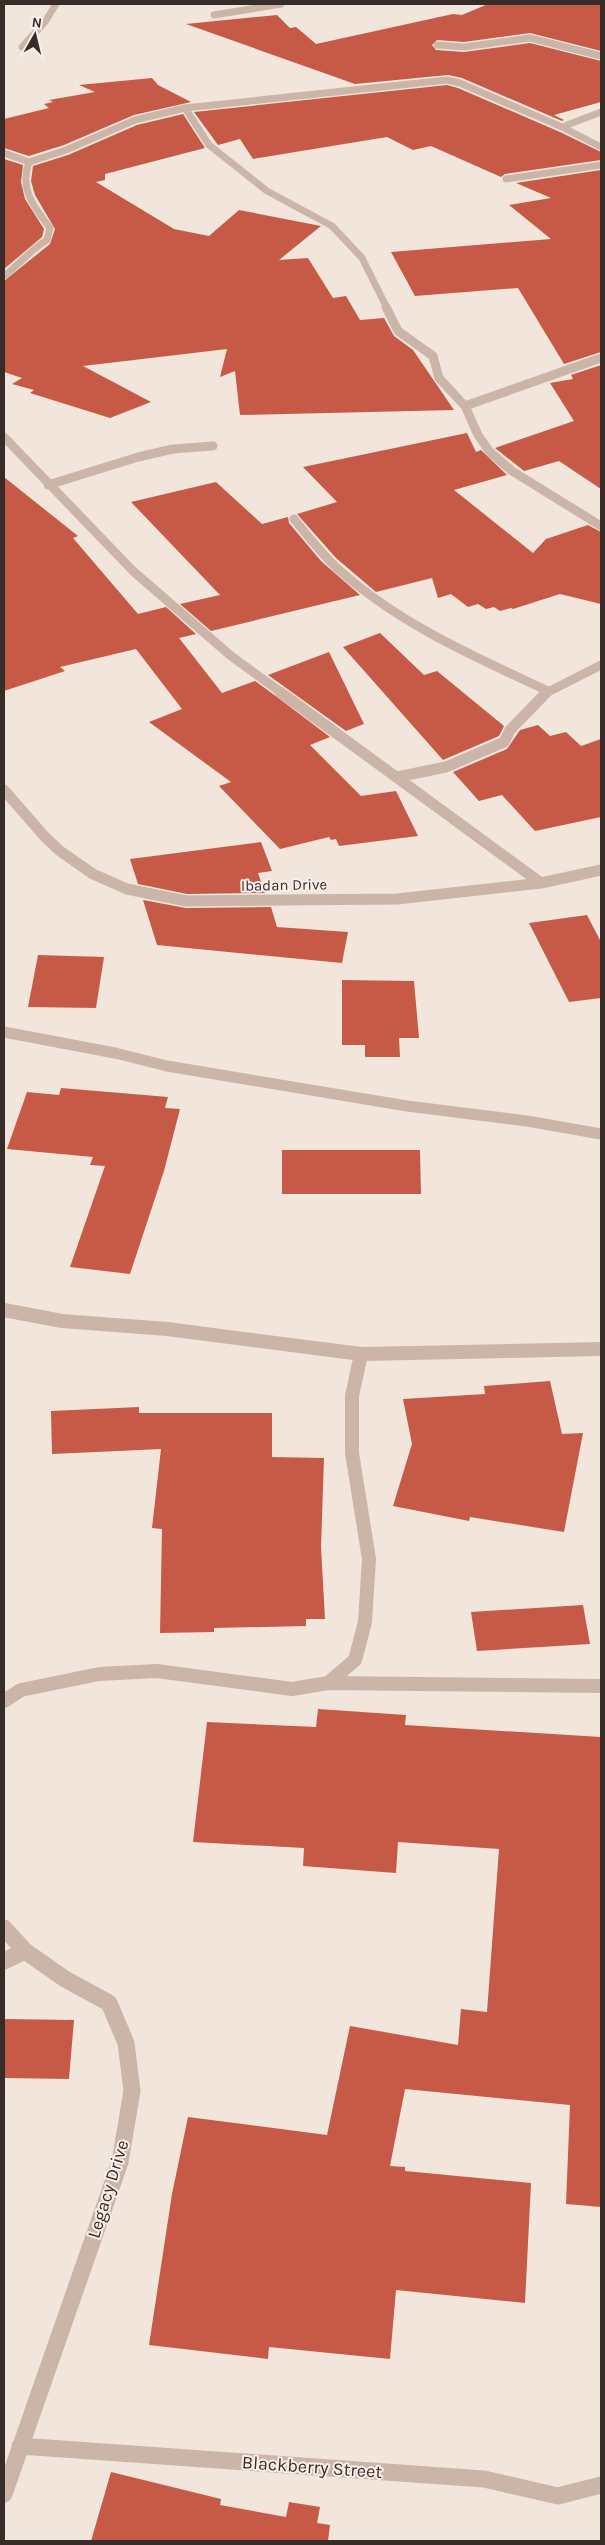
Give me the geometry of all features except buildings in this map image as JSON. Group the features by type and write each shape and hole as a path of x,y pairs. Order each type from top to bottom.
{"street":[{"path":"22,47 45,22 56,4"},
{"path":"214,14 281,4"},
{"path":"436,45 464,47 530,38 601,56"},
{"path":"4,153 29,162 66,150 135,120 185,108 447,80 460,83 562,127 601,147"},
{"path":"185,108 209,145 247,177 267,191 326,222 341,234 362,258 371,273 398,331 433,356 439,378 465,406 478,435 490,452 512,471 601,526"},
{"path":"562,127 601,112"},
{"path":"4,276 22,263 36,246 47,240 50,228 28,200 23,173 29,162"},
{"path":"506,180 601,165"},
{"path":"465,406 601,358"},
{"path":"4,437 133,571 231,656 541,882"},
{"path":"48,484 173,449 213,446"},
{"path":"294,519 342,573 414,623 439,639 548,691"},
{"path":"397,777 446,767 504,742 510,730 548,691 601,665"},
{"name":"Ibadan Drive","path":"4,790 45,838 77,864 106,882 155,898 186,901 397,899 541,882 601,870"},
{"path":"4,1032 115,1053 167,1066 407,1106 527,1121 601,1134"},
{"path":"4,1310 62,1321 167,1329 360,1354 601,1349"},
{"path":"328,1684 355,1660 365,1622 369,1559 352,1453 352,1396 359,1369 360,1354"},
{"path":"4,1701 20,1690 99,1674 157,1671 292,1689 328,1684 601,1686"},
{"name":"Legacy Drive","path":"4,1928 25,1951 65,1979 109,2003 126,2043 132,2091 120,2162 4,2494"},
{"path":"4,1961 25,1951"},
{"name":"Blackberry Street","path":"20,2446 484,2479 558,2496 601,2485"}]}
